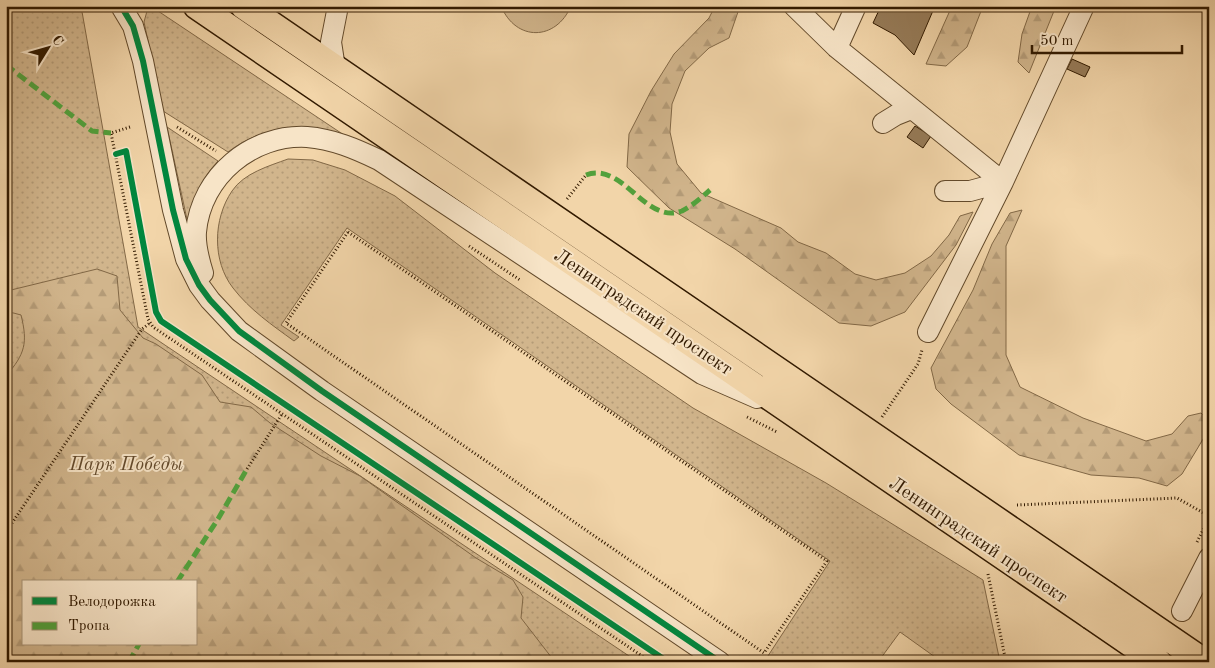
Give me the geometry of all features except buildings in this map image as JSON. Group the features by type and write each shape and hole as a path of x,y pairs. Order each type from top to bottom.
{"main road":[{"name":"Ленинградский проспект","path":"197,6 791,426 1099,605"},
{"name":"Ленинградский проспект","path":"254,7 335,68 1099,605"},
{"path":"1099,605 1158,662"},
{"path":"1099,605 1204,662"}],"street":[{"path":"121,6 133,26 143,60 173,210 186,259 199,285 224,315 239,331 322,391 720,662"},
{"path":"335,68 331,42 338,6"},
{"path":"794,6 838,48 1003,182"},
{"path":"838,48 856,6"},
{"path":"928,332 1003,182 1084,6"},
{"path":"883,123 911,109"},
{"path":"224,315 207,287 198,252 196,232 210,191 224,169 240,155 254,148 289,138 323,139 358,150 380,160 702,374 791,426"},
{"path":"945,191 970,191 1003,182"},
{"path":"1182,612 1209,558"}],"path":[{"path":"174,125 222,155"},
{"path":"130,127 111,133 118,153 152,327 651,662"},
{"path":"566,202 586,174"},
{"path":"348,232 827,561 764,652 286,323 348,232"},
{"path":"468,245 526,284"},
{"path":"6,532 142,329 150,323"},
{"path":"881,418 918,364"},
{"path":"247,469 282,414"},
{"path":"743,416 791,426"},
{"path":"1010,506 1177,498 1209,516"},
{"path":"986,566 1006,662"}],"green space":[{"name":"Парк Победы","path":"6,6 81,6 138,327 638,662 6,662"},
{"path":"501,6 571,6 564,18 556,26 536,33 516,26 508,18"},
{"path":"715,6 740,6 729,38 709,48 685,71 672,104 670,132 677,164 701,193 781,228 798,242 826,253 855,274 876,280 905,273 931,256 949,235 960,216 973,212 956,245 905,312 871,326 839,323 735,249 669,208 627,167 629,134 651,91 674,54 709,18"},
{"path":"952,6 983,6 967,47 946,66 926,64"},
{"path":"1032,6 1056,6 1029,73 1018,62 1022,34"},
{"path":"155,9 347,137 300,130 285,130 257,136 242,142 228,152 163,111 144,22 147,11"},
{"path":"167,127 218,161 198,190 188,224"},
{"path":"288,159 313,160 345,170 395,196 495,273 693,408 826,483 983,580 1000,662 942,662 900,632 878,662 764,662 830,561 347,228 281,325 299,337 294,341 254,310 233,288 226,277 218,253 218,227 221,214 232,191 243,179 257,171"},
{"path":"1022,210 1006,246 1006,355 1020,387 1083,418 1146,441 1172,434 1188,416 1201,413 1206,418 1208,431 1182,474 1167,486 1139,478 1091,475 1019,455 951,404 936,389 931,368 973,290 992,244 1010,213"},
{"name":"Парк Победы","path":"97,269 117,276 120,310 143,338 156,344 202,375 220,402 251,407 270,423 321,456 360,476 476,558 513,580 523,597 521,618 555,662 6,662 6,376 21,354 24,333 21,315 6,311 6,299 11,290"}],"marked path":[{"path":"6,65 92,131 111,133"},
{"path":"586,175 599,173 611,177 645,202 669,213 686,209 710,190"},
{"path":"178,580 218,519 247,469"},
{"path":"129,662 138,646"}],"cycle path":[{"path":"121,6 133,26 143,61 173,210 186,259 199,285 210,300 239,331 322,391 720,662"},
{"path":"116,154 126,151 156,312 161,321 668,662"}]}
